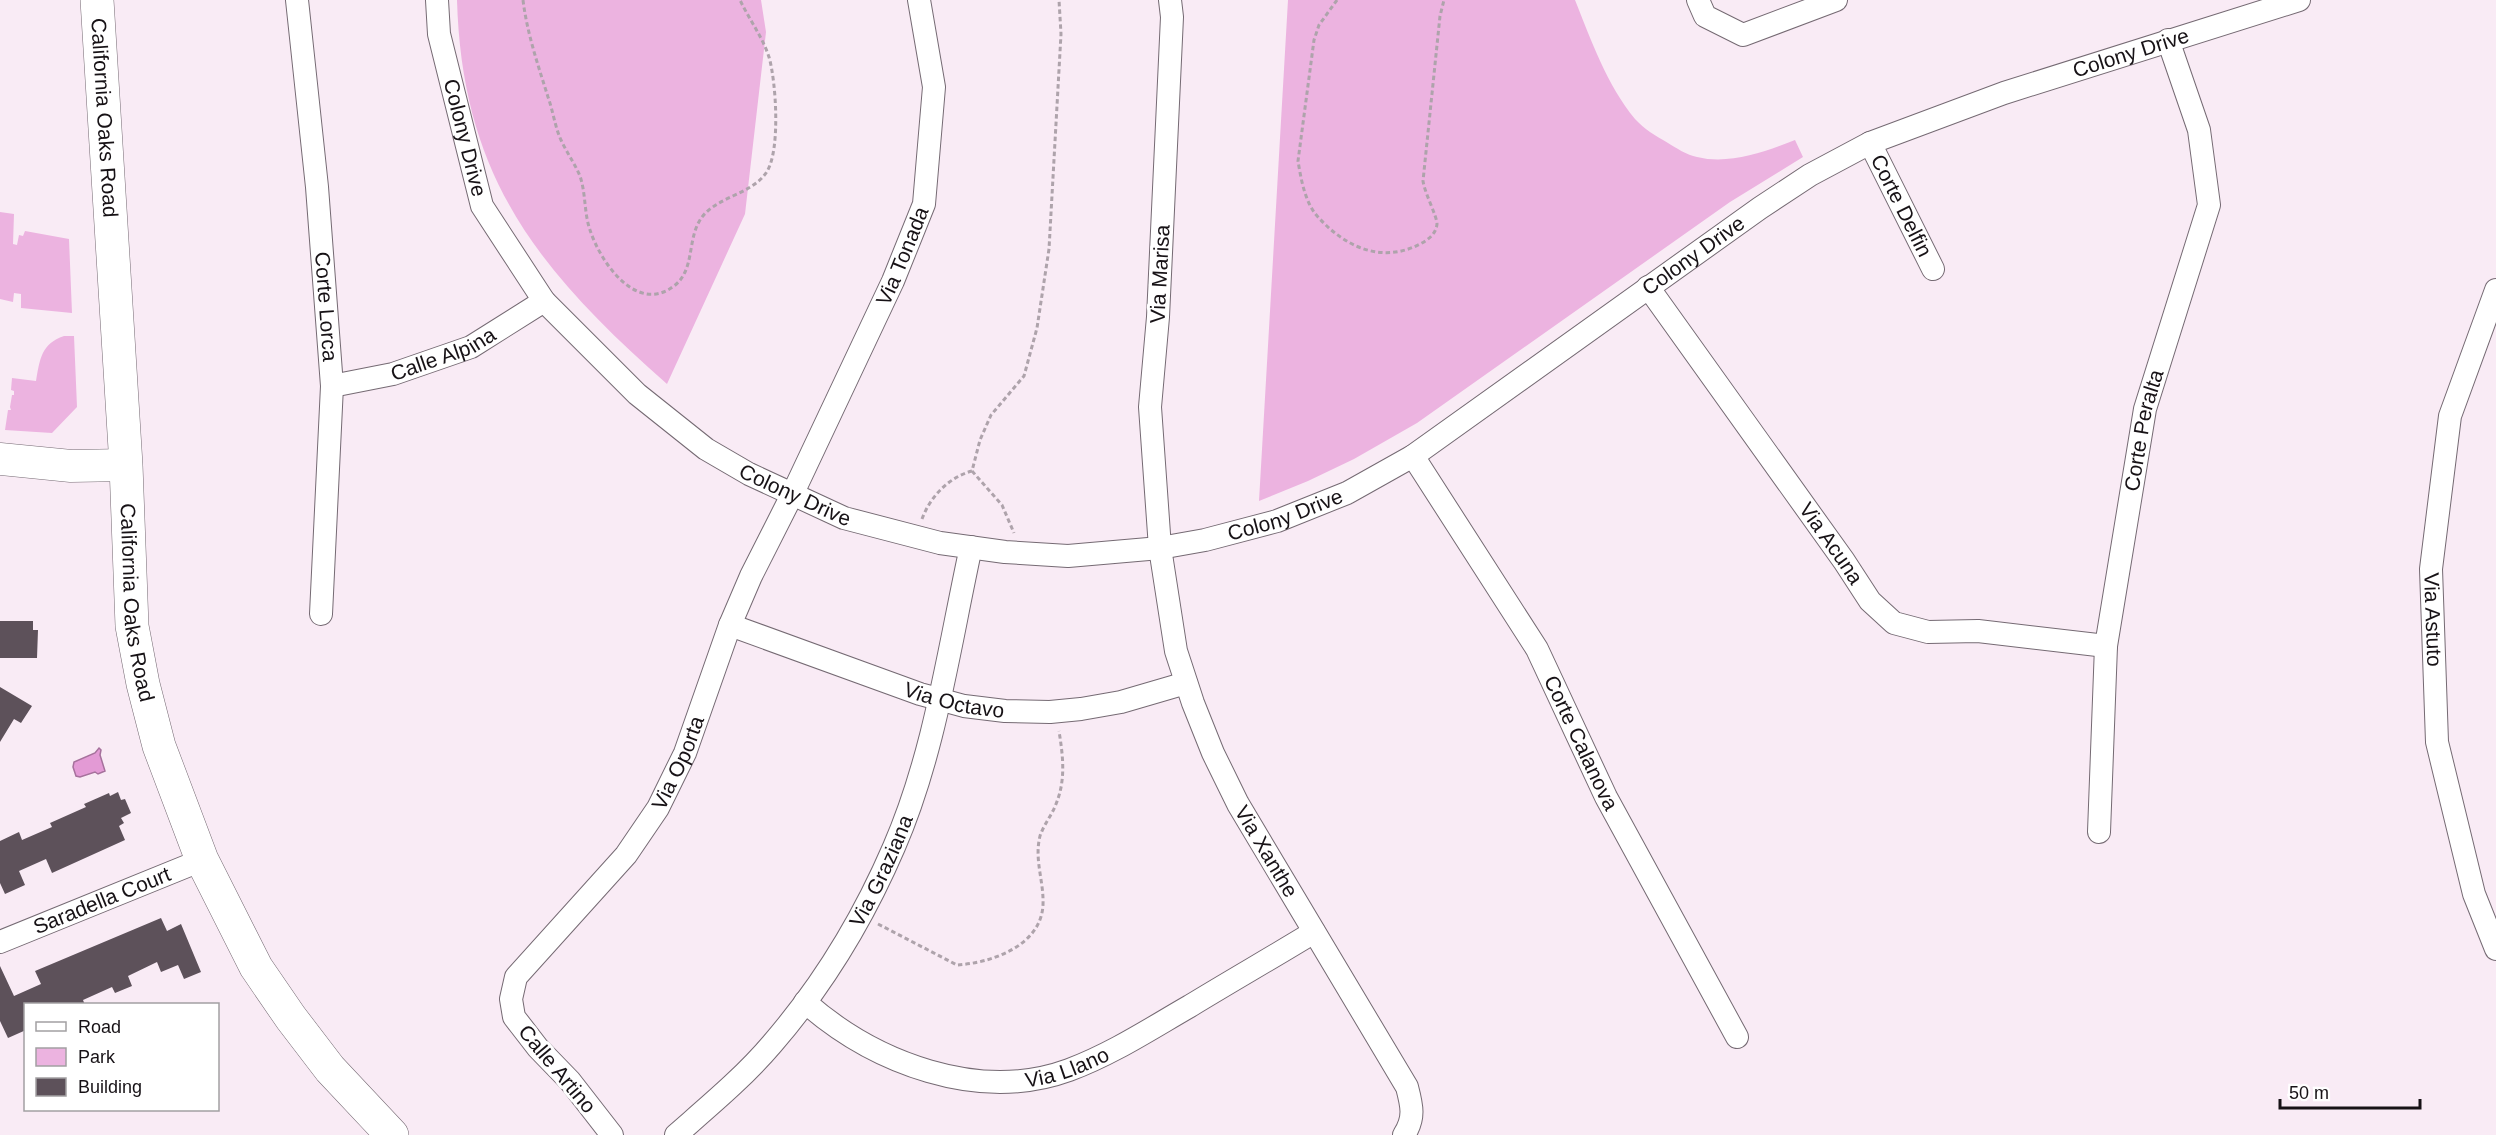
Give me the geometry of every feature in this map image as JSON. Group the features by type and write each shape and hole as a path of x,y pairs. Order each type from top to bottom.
{"main road":[{"name":"California Oaks Road","path":"97,0 126,465 132,626 143,684 159,746 202,860 256,967 330,1069 392,1135"},
{"path":"0,459 70,466 126,465"}],"street":[{"name":"Corte Lorca","path":"297,0 317,187 332,386 321,614"},
{"name":"Colony Drive","path":"437,0 439,34 482,207 544,301 637,394 706,449 749,474 844,518 915,537 971,547 1068,556 1160,548 1205,540 1277,521 1347,493 1413,456 1810,175 1869,143 2004,93 2299,0"},
{"name":"Via Tonada","path":"792,495 892,281 924,204 934,87 919,0"},
{"name":"Via Marisa","path":"1160,548 1150,407 1167,162 1172,17 1170,0"},
{"path":"1698,0 1705,16 1743,35 1836,0"},
{"name":"Corte Peralta","path":"2099,832 2106,646 2145,409 2209,205 2199,130 2168,40"},
{"name":"Corte Delfin","path":"1869,143 1932,269"},
{"name":"Via Acuna","path":"1648,288 1844,561 1870,601 1894,623 1928,632 1978,631 2106,646"},
{"name":"Via Astuto","path":"2496,290 2450,416 2431,569 2437,742 2474,894 2496,948"},
{"name":"Calle Alpina","path":"332,386 393,374 471,347 544,301"},
{"name":"Corte Calanova","path":"1413,456 1537,650 1606,797 1737,1037"},
{"name":"Via Oporta","path":"511,999 516,977 626,855 658,807 685,753 730,625 751,576 792,495"},
{"name":"Via Graziana","path":"676,1135 771,1046 819,984 862,916 895,846 920,771 971,547"},
{"name":"Via Xanthe","path":"1160,548 1176,651 1213,753 1238,804 1407,1087 1413,1107 1412,1123 1404,1135"},
{"name":"Via Octavo","path":"730,625 938,699 964,706 1005,711 1056,712 1121,702 1186,683"},
{"name":"Saradella Court","path":"0,942 202,860"},
{"name":"Via Llano","path":"805,1002 822,1017 889,1058 937,1074 988,1081 1027,1080 1068,1071 1114,1051 1314,932"},
{"name":"Calle Artino","path":"511,999 514,1017 612,1135"}],"path":[{"path":"523,0 526,24 561,139 580,175 589,228 596,245 604,260 624,284 636,292 647,295 660,293 673,287 682,278 688,267 700,219 766,173 775,148 776,122 769,59 761,38 740,0"},
{"path":"972,471 980,440 991,415 1024,376 1037,328 1049,249 1061,34 1059,0"},
{"path":"1337,0 1320,25 1311,54 1298,161 1300,176 1316,216 1324,223 1355,248 1391,254 1424,242 1431,237 1436,227 1437,221 1428,202 1423,181 1440,16 1444,0"},
{"path":"915,537 927,506 959,475 972,471"},
{"path":"972,471 1002,505 1013,528 1019,553"},
{"path":"862,916 957,965 971,964 1005,954 1020,945 1036,928 1044,906 1037,857 1040,837 1056,805 1062,786 1062,748 1056,712"}],"green space":[{"path":"457,0 761,0 766,32 745,214 667,384 581,301 546,260 516,216 492,170 474,119 462,63"},
{"path":"1288,0 1575,0 1600,62 1616,92 1635,119 1650,132 1686,153 1709,159 1747,156 1795,140 1803,157 1730,202 1417,423 1354,459 1259,501"},
{"path":"0,212 14,214 13,244 17,245 19,235 23,236 25,231 69,239 72,313 21,308 21,294 14,293 13,302 0,299"},
{"path":"74,336 77,407 52,433 5,430 8,410 11,410 12,395 14,395 14,391 11,390 12,378 36,381 46,348 56,339"}],"shaded area":[{"path":"99,748 105,771 76,776 74,762 95,753"}],"building":[{"path":"0,621 33,621 33,630 38,630 37,658 0,658"},
{"path":"0,687 32,706 21,723 14,719 0,742"},
{"path":"118,792 121,800 125,799 131,813 121,818 124,823 119,826 125,840 52,873 46,859 19,871 25,885 5,894 0,883 0,841 19,832 22,840 52,827 50,823 86,807 84,804 109,793 110,796"},
{"path":"161,918 167,931 181,924 201,972 184,979 178,965 161,972 157,962 128,976 132,986 115,993 112,987 83,1000 84,1003 24,1003 24,1031 8,1038 0,1021 0,966 14,996 41,984 35,971"}]}
